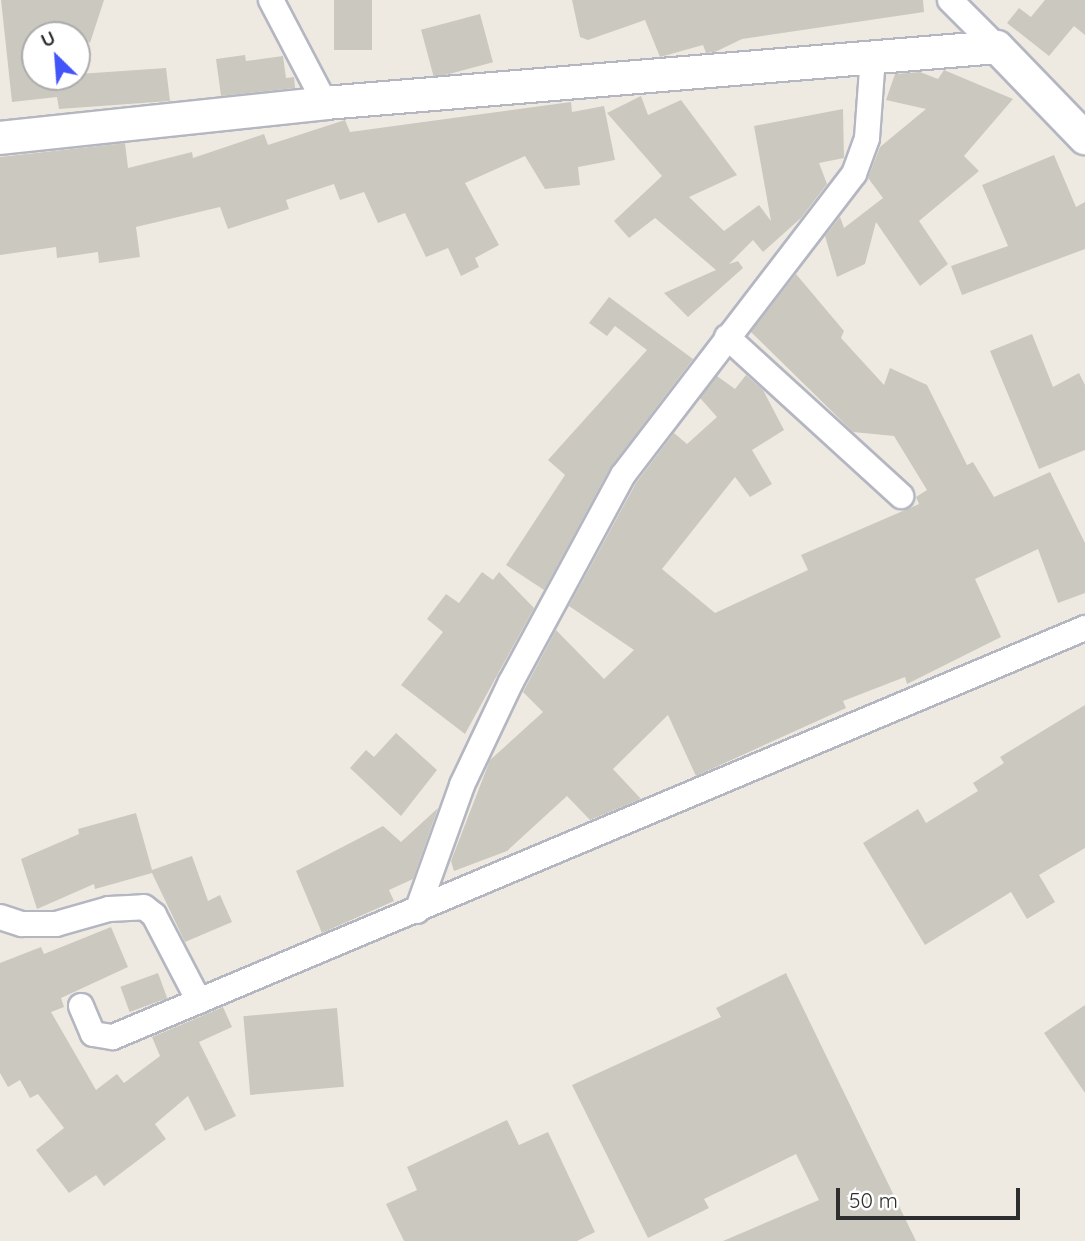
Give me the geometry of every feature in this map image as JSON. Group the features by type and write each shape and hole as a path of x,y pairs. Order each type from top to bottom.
{"street":[{"path":"271,0 325,103"},
{"path":"950,0 1085,138"},
{"path":"0,138 325,103 997,47"},
{"path":"417,911 463,785 567,570 623,475 854,174 867,138 873,57"},
{"path":"727,337 901,496"},
{"path":"81,1006 93,1034 103,1039 417,911 1085,628"},
{"path":"0,917 22,924 56,924 110,909 144,907 154,915 199,1001"}],"building":[{"path":"1,0 104,0 91,40 91,21 21,21 21,91 91,91 91,73 166,68 170,101 59,109 57,97 12,102"},
{"path":"334,0 372,0 372,50 334,50"},
{"path":"572,0 923,0 924,12 742,39 715,52 706,53 703,45 660,57 645,20 588,40 580,37"},
{"path":"1045,0 1085,0 1085,35 1074,26 1049,56 1007,23 1019,8 1031,17"},
{"path":"480,14 493,62 434,78 421,30"},
{"path":"245,55 246,61 283,56 286,78 294,77 295,88 221,96 216,59"},
{"path":"944,70 1013,99 964,156 979,171 919,221 948,264 920,286 876,222 865,264 837,277 825,236 840,217 844,228 883,198 868,178 880,147 926,109 886,100 895,74 920,72 938,79"},
{"path":"641,96 648,115 681,100 737,175 689,197 724,231 759,205 771,221 754,126 843,109 844,158 819,163 827,184 801,218 763,252 753,240 729,264 738,261 743,268 688,317 664,293 716,270 655,218 629,238 614,221 662,176 607,113"},
{"path":"571,102 572,112 604,106 615,160 578,167 580,185 545,189 525,156 465,183 499,245 475,258 479,267 461,276 448,248 426,257 405,213 378,223 364,192 340,200 334,184 286,200 289,209 228,229 220,207 136,227 140,257 99,263 98,252 57,258 56,247 0,255 0,157 125,143 128,168 192,152 193,158 264,134 268,145 345,120 350,132"},
{"path":"1054,155 1076,207 1085,202 1085,249 962,295 951,266 1008,246 982,185"},
{"path":"796,274 844,331 841,338 884,385 890,368 927,385 967,465 973,462 994,497 1050,472 1085,543 1085,593 1058,603 1038,549 975,579 1001,637 907,684 905,677 843,701 846,708 696,776 668,715 613,769 641,799 590,820 567,796 507,851 454,871 451,861 490,760 543,712 523,692 556,630 604,679 634,650 569,606 636,483 674,433 687,444 717,417 700,398 717,376 735,389 746,375 763,390 784,430 752,450 772,484 750,497 735,477 662,569 715,613 808,570 801,555 919,504 916,497 927,490 894,436 853,432 751,332"},
{"path":"609,297 693,359 610,468 544,590 506,565 565,475 548,460 647,350 615,326 607,336 589,323"},
{"path":"1032,334 1053,387 1079,373 1085,385 1085,450 1039,469 990,351"},
{"path":"482,572 493,580 499,572 534,608 465,734 401,685 443,632 427,619 446,594 459,603"},
{"path":"1085,705 1085,848 1039,875 1055,902 1027,919 1011,892 925,945 863,843 918,809 926,823 978,791 973,783 1004,763 1000,757"},
{"path":"396,733 437,770 401,816 350,768 366,750 374,757"},
{"path":"438,808 413,879 389,890 394,901 322,933 296,871 383,826 401,842"},
{"path":"136,813 152,870 192,856 208,901 220,895 232,922 185,942 152,873 95,889 94,884 37,909 21,859 79,834 78,829"},
{"path":"111,927 128,967 61,998 64,1007 51,1012 96,1090 117,1074 124,1083 160,1056 152,1037 223,1007 232,1027 199,1042 236,1116 205,1131 188,1096 155,1124 166,1139 104,1186 96,1175 69,1193 36,1150 64,1128 38,1094 30,1098 20,1080 8,1087 0,1073 0,963 41,947 44,954"},
{"path":"158,973 167,998 130,1012 120,987"},
{"path":"786,973 916,1241 723,1241 819,1200 796,1154 704,1199 709,1208 648,1238 572,1085 721,1017 716,1008"},
{"path":"1085,1005 1085,1093 1044,1033"},
{"path":"337,1008 344,1087 250,1095 243,1016"},
{"path":"507,1120 519,1145 548,1132 595,1232 577,1241 404,1241 386,1204 417,1190 407,1167"}]}
